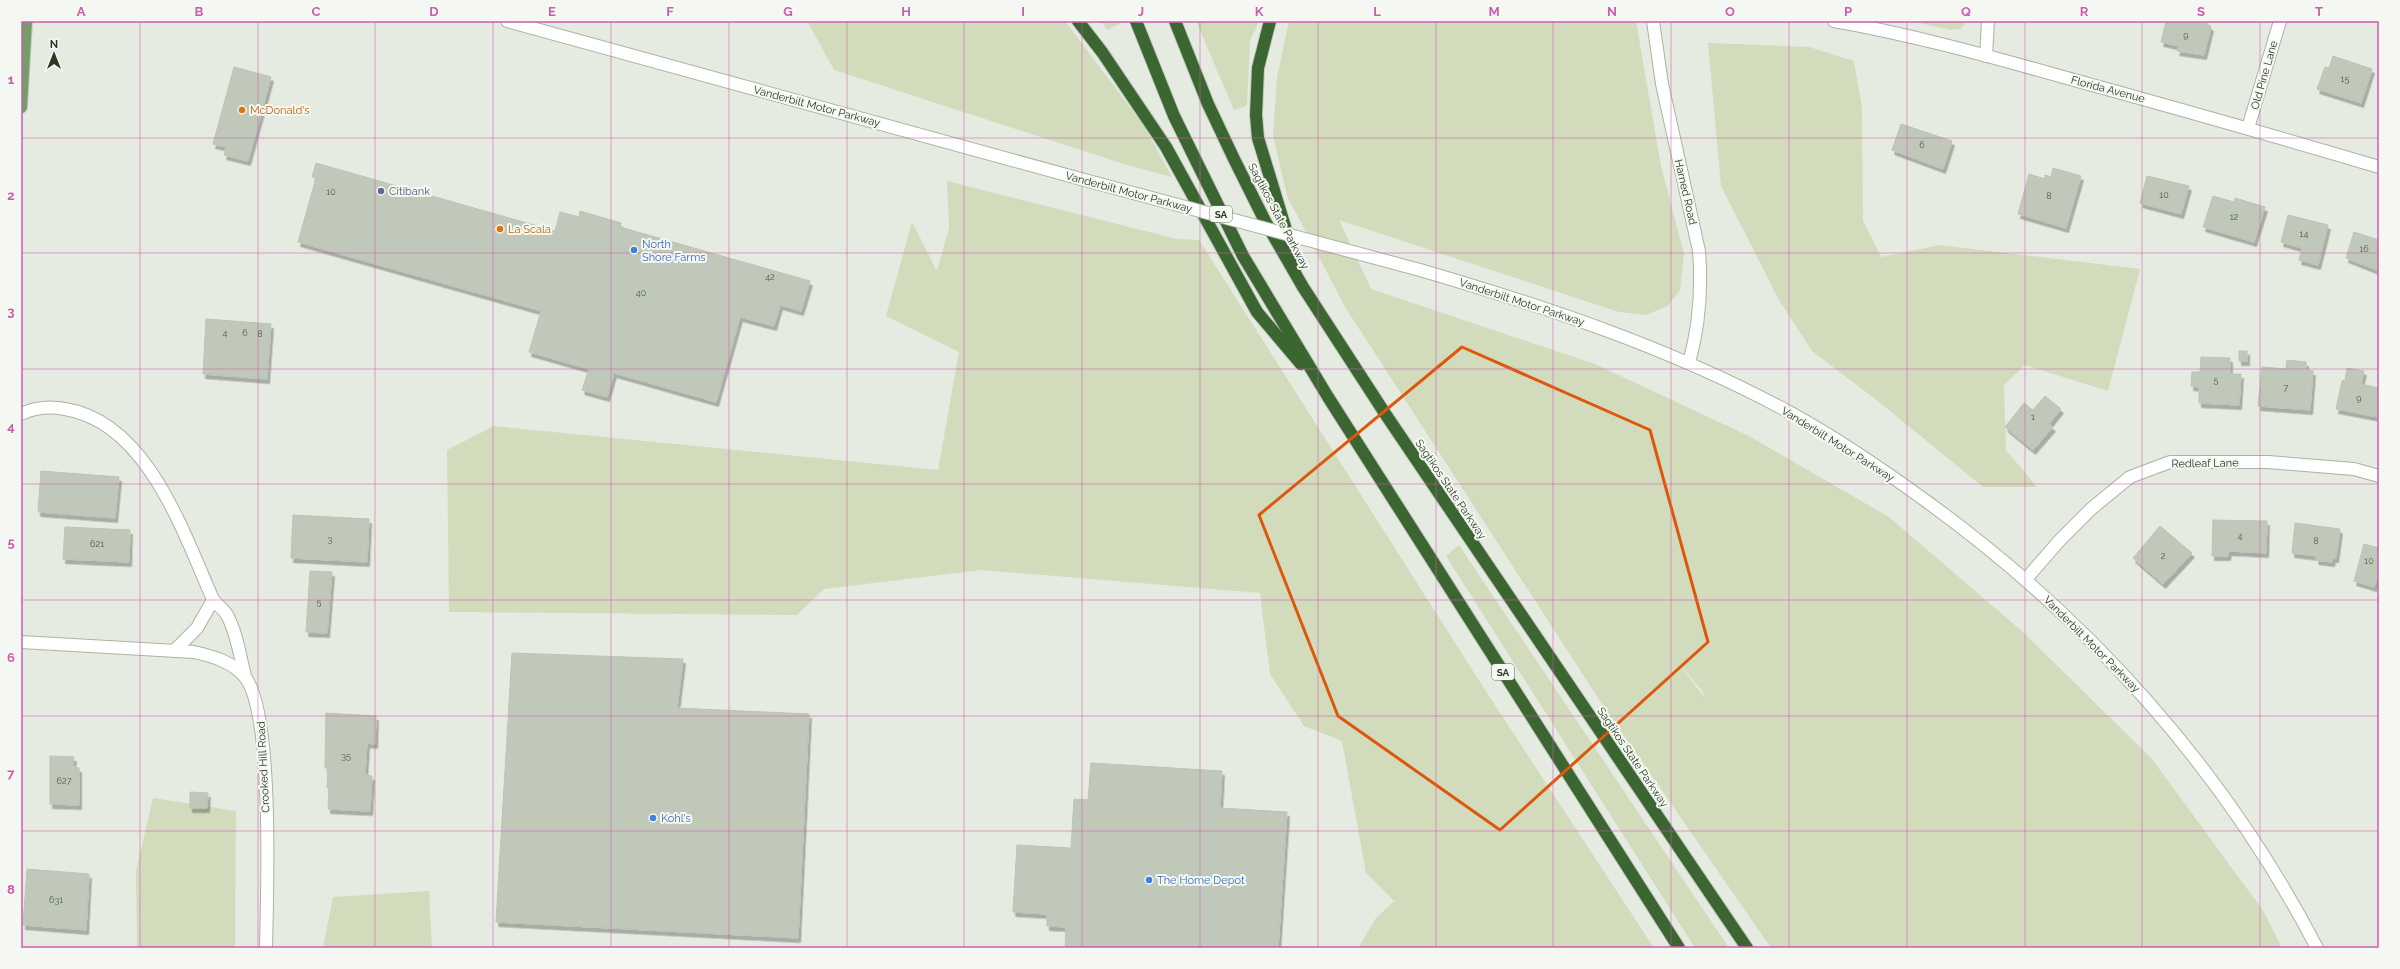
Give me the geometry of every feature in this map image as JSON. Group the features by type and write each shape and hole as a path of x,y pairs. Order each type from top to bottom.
{"highway":[{"path":"1078,21 1102,52 1166,147 1257,312 1328,396"},
{"name":"SA","path":"1136,21 1174,116 1204,181 1243,256 1328,396 1679,948"},
{"name":"Sagtikos State Parkway","path":"1175,21 1208,104 1234,159 1265,221 1303,287 1386,415 1747,948"},
{"path":"1270,21 1258,68 1256,115 1258,138 1303,287"}],"main road":[{"path":"21,107 26,21"},
{"name":"Vanderbilt Motor Parkway","path":"507,21 1080,179 1420,270 1539,306 1620,335 1689,364 1789,412 1862,456 1959,524 2026,579 2098,647 2176,733 2245,826 2274,870 2317,948"},
{"name":"Harned Road","path":"1653,21 1662,84 1699,251 1701,277 1699,308 1689,364"},
{"name":"Florida Avenue","path":"1834,21 1870,27 1986,56 2248,128 2379,167"},
{"path":"1986,56 1988,21"},
{"name":"Old Pine Lane","path":"2248,128 2280,21"},
{"path":"21,414 44,407 74,410 94,418 116,434 145,465 181,524 213,600 224,610 230,622 245,676"},
{"name":"Redleaf Lane","path":"2026,579 2060,540 2091,509 2130,477 2170,462 2268,462 2354,469 2379,476"},
{"path":"176,650 197,628 213,600"},
{"name":"Crooked Hill Road","path":"21,642 176,650 208,655 229,665 245,676 254,694 263,736 266,841 266,948"}],"highlighted area":[{"path":"1462,347 1650,430 1708,642 1500,830 1338,716 1259,515"}],"green space":[{"path":"807,21 1065,21 1144,126 1172,177 1127,165 834,70"},
{"path":"1101,21 1119,21 1120,24 1107,30"},
{"path":"1196,21 1259,21 1250,41 1247,106 1234,110"},
{"path":"1289,21 1636,21 1661,166 1684,254 1680,290 1668,306 1646,315 1619,312 1339,220 1371,289 1595,364 1749,436 1889,517 2023,632 2152,759 2264,912 2282,948 1771,948 1600,701 1345,307 1287,196 1273,135 1277,77","holes":["1676,660 1703,692 1704,697"]},
{"path":"1912,21 1967,21 1960,29 1950,30"},
{"path":"1708,43 1809,47 1854,61 1862,108 1863,220 1881,257 1940,245 2140,269 2108,391 2025,365 2004,385 2006,450 2037,487 1983,487 1879,402 1812,351 1779,300 1721,186"},
{"path":"947,181 1177,239 1199,240 1485,690 1654,948 1358,948 1376,918 1394,901 1366,873 1342,741 1304,726 1270,674 1260,593 982,570 824,589 797,615 449,612 447,450 494,426 938,470 959,352 886,316 912,222 937,271 949,228"},
{"path":"1459,545 1729,948 1695,948 1446,556"},
{"path":"153,798 236,811 235,948 137,948 136,871"},
{"path":"429,891 432,948 323,948 333,897"}],"building":[{"path":"2166,21 2207,21 2207,24 2211,27 2204,55 2177,51 2179,46 2161,42"},
{"path":"2333,56 2372,69 2361,103 2317,89 2325,67 2329,68"},
{"name":"McDonald's","path":"234,67 271,77 248,161 224,155 226,147 213,144"},
{"path":"1901,124 1952,141 1943,169 1892,150"},
{"path":"316,163 555,231 560,212 579,217 580,211 621,223 620,227 810,281 801,311 780,305 774,326 740,317 716,402 614,373 607,397 582,390 589,369 529,352 541,311 298,242 316,178 312,177"},
{"path":"2053,168 2081,176 2066,228 2018,214 2029,174 2045,179 2045,175 2051,177"},
{"path":"2147,176 2189,186 2181,214 2140,203"},
{"path":"2213,196 2234,202 2235,198 2265,207 2254,242 2203,227"},
{"path":"2288,215 2328,225 2318,265 2299,260 2302,248 2281,242"},
{"path":"2354,232 2379,240 2379,271 2346,258"},
{"path":"206,319 271,324 267,379 203,374"},
{"path":"2239,351 2247,351 2247,361 2239,361"},
{"path":"2201,357 2230,358 2230,374 2241,374 2239,405 2199,403 2199,387 2191,386 2192,372 2200,372"},
{"path":"2287,360 2306,362 2306,370 2313,371 2310,410 2258,406 2262,367 2286,369"},
{"path":"2347,368 2364,371 2361,384 2379,388 2378,417 2336,409 2342,381 2345,380"},
{"path":"2045,396 2061,409 2049,424 2053,427 2033,450 2005,427 2024,403 2033,410"},
{"path":"41,471 119,477 115,518 38,512"},
{"path":"293,515 369,519 367,562 291,558"},
{"path":"2213,520 2267,521 2266,553 2229,551 2228,556 2212,556"},
{"path":"2295,523 2340,529 2336,558 2333,558 2332,562 2316,560 2317,556 2292,553"},
{"path":"2160,526 2192,553 2163,584 2133,558"},
{"path":"65,527 130,530 129,562 63,559"},
{"path":"2364,544 2379,548 2379,575 2374,587 2354,581"},
{"path":"310,571 332,572 327,633 306,632"},
{"name":"Kohl's","path":"512,653 683,659 677,708 809,714 798,938 496,922"},
{"path":"326,713 376,716 375,744 367,743 365,775 372,776 370,811 328,809 328,768 325,768"},
{"path":"50,756 74,757 73,766 79,768 79,805 50,804"},
{"name":"The Home Depot","path":"1091,763 1222,771 1220,808 1287,812 1278,948 1065,948 1066,927 1047,926 1047,914 1013,912 1017,845 1071,848 1074,799 1088,800"},
{"path":"190,792 208,793 207,808 190,808"},
{"path":"27,869 89,874 86,930 23,925"}],"place":[{"name":"McDonald's","path":"242,110"},
{"name":"Citibank","path":"381,191"},
{"name":"La Scala","path":"500,229"},
{"name":"North Shore Farms","path":"634,250"},
{"name":"Kohl's","path":"653,818"},
{"name":"The Home Depot","path":"1149,880"}]}
